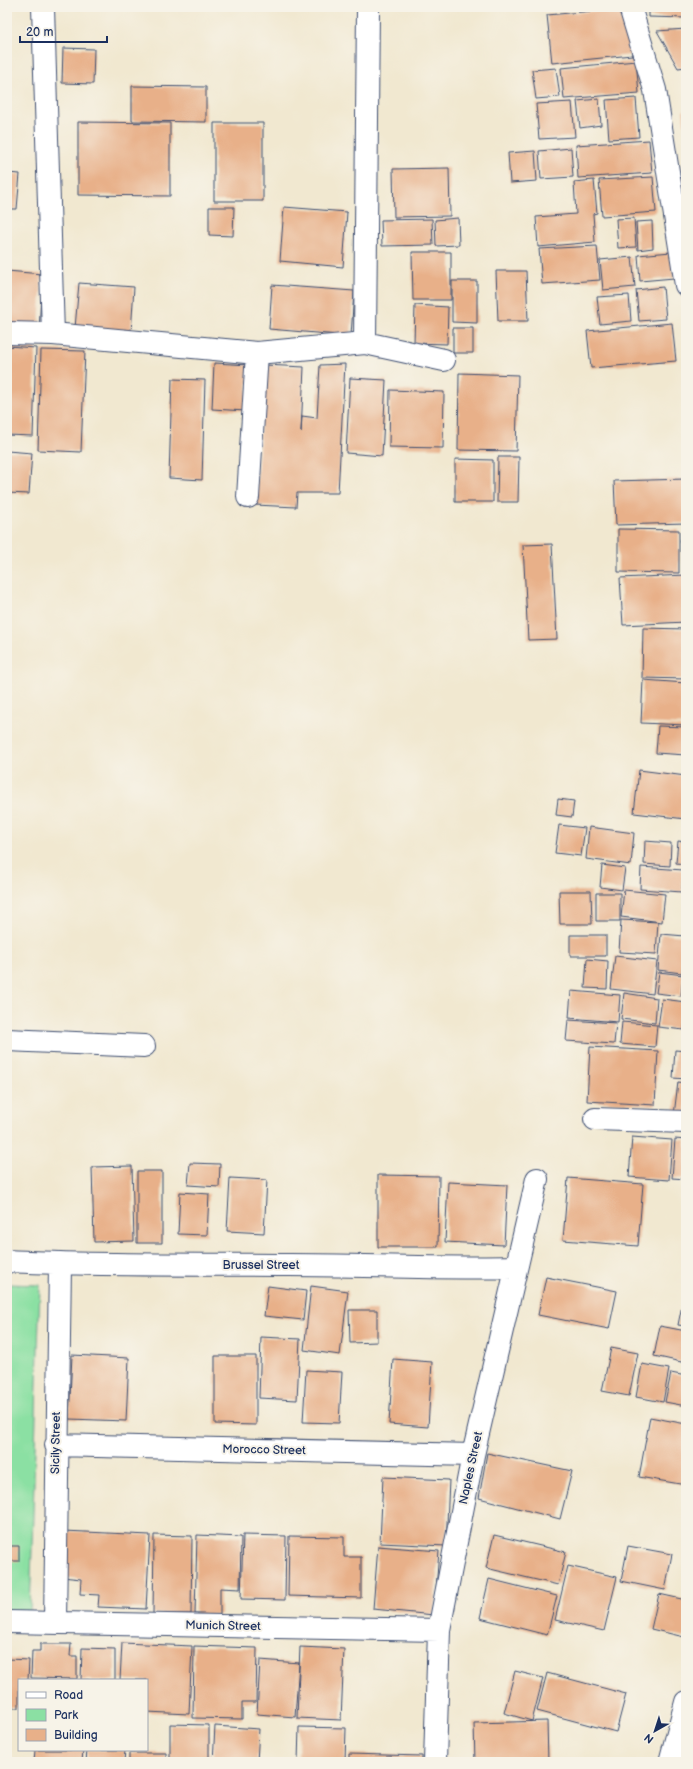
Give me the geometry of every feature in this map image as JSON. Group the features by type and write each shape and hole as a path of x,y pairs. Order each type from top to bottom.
{"street":[{"path":"43,7 53,334"},
{"path":"365,343 368,7"},
{"path":"630,7 655,90 686,285"},
{"path":"7,333 53,334 258,353 365,343 444,360"},
{"path":"248,497 258,353"},
{"path":"7,1040 144,1046"},
{"path":"595,1119 686,1122"},
{"name":"Naples Street","path":"435,1762 439,1630 473,1455 537,1179"},
{"name":"Brussel Street","path":"7,1261 60,1264 291,1265 468,1268 516,1267"},
{"name":"Sicily Street","path":"55,1623 56,1445 60,1264"},
{"name":"Morocco Street","path":"56,1445 473,1455"},
{"name":"Munich Street","path":"7,1622 439,1630"},
{"path":"670,1762 686,1702"}],"green space":[{"path":"7,1284 40,1285 30,1614 7,1614"}],"building":[{"path":"649,7 686,7 686,18 649,17"},
{"path":"628,8 632,55 552,63 547,15"},
{"path":"686,29 686,67 678,68 657,31"},
{"path":"63,48 94,49 93,84 62,83"},
{"path":"636,61 639,93 564,99 561,68"},
{"path":"556,68 560,97 536,99 532,70"},
{"path":"132,86 206,87 206,122 132,121"},
{"path":"636,98 639,137 609,139 606,100"},
{"path":"599,99 601,125 580,128 577,101"},
{"path":"572,102 575,137 539,139 536,104"},
{"path":"686,110 686,132 685,132 683,111"},
{"path":"78,122 170,123 170,196 78,195"},
{"path":"214,123 263,123 263,201 214,201"},
{"path":"649,140 652,173 578,178 576,145"},
{"path":"571,148 573,177 541,179 539,151"},
{"path":"535,151 537,181 510,183 508,153"},
{"path":"449,168 450,216 394,217 393,169"},
{"path":"7,173 20,174 17,209 7,209"},
{"path":"686,175 686,215 678,176"},
{"path":"653,177 656,212 602,216 599,180"},
{"path":"594,180 597,213 593,214 595,242 538,247 536,217 576,214 574,182"},
{"path":"209,207 234,207 233,236 209,235"},
{"path":"284,207 347,212 343,267 280,261"},
{"path":"458,218 459,245 436,246 435,220"},
{"path":"634,218 636,247 618,248 616,219"},
{"path":"432,219 433,245 382,246 381,220"},
{"path":"652,221 653,248 638,250 636,222"},
{"path":"597,246 600,280 542,284 539,249"},
{"path":"412,252 451,252 451,300 413,300"},
{"path":"671,252 674,278 640,281 638,255"},
{"path":"632,257 635,287 603,290 600,260"},
{"path":"7,271 42,274 39,332 7,330"},
{"path":"496,271 526,271 528,321 498,321"},
{"path":"452,281 477,281 477,323 452,322"},
{"path":"79,283 134,287 131,333 75,328"},
{"path":"272,285 354,291 351,336 269,329"},
{"path":"663,287 666,319 639,321 636,290"},
{"path":"629,295 631,321 600,324 597,297"},
{"path":"415,305 448,307 447,344 414,343"},
{"path":"672,323 676,361 591,368 587,331"},
{"path":"453,328 473,328 473,353 453,353"},
{"path":"7,346 36,348 33,436 7,435"},
{"path":"41,350 85,351 81,452 38,450"},
{"path":"214,363 249,365 246,411 212,409"},
{"path":"345,364 338,493 297,493 296,507 255,505 265,365 304,367 301,432 302,416 317,418 320,365"},
{"path":"459,373 518,375 516,451 458,450"},
{"path":"350,378 386,380 382,456 346,453"},
{"path":"172,379 205,380 202,480 169,478"},
{"path":"390,390 444,392 443,448 389,447"},
{"path":"7,451 32,453 29,494 7,493"},
{"path":"498,457 519,457 518,502 497,502"},
{"path":"455,459 493,460 493,502 455,502"},
{"path":"686,479 686,523 616,525 614,481"},
{"path":"618,529 679,530 679,573 618,572"},
{"path":"552,544 557,639 528,640 523,545"},
{"path":"686,575 686,622 623,625 620,578"},
{"path":"643,628 686,629 686,679 642,678"},
{"path":"643,680 686,683 686,725 641,723"},
{"path":"658,726 686,727 686,755 656,753"},
{"path":"639,770 686,776 686,819 634,813"},
{"path":"558,799 574,801 572,817 556,815"},
{"path":"559,825 585,828 581,856 555,853"},
{"path":"589,827 634,833 631,865 586,859"},
{"path":"645,841 671,843 670,866 644,864"},
{"path":"678,841 686,842 686,864 676,863"},
{"path":"602,865 625,868 622,890 600,887"},
{"path":"641,867 683,870 682,892 640,889"},
{"path":"624,890 665,894 662,922 621,917"},
{"path":"559,891 591,891 592,924 560,924"},
{"path":"596,893 620,893 620,921 596,921"},
{"path":"621,920 658,922 656,954 619,952"},
{"path":"661,934 685,936 682,973 658,970"},
{"path":"570,935 606,935 606,956 570,956"},
{"path":"615,956 657,961 653,994 611,989"},
{"path":"587,959 608,961 607,989 585,988"},
{"path":"659,972 683,975 681,996 656,993"},
{"path":"685,976 686,997 683,997"},
{"path":"571,991 620,995 618,1022 569,1018"},
{"path":"624,993 657,998 655,1023 621,1019"},
{"path":"662,999 686,1002 684,1030 658,1027"},
{"path":"568,1020 616,1023 614,1044 566,1041"},
{"path":"622,1022 657,1025 655,1047 620,1044"},
{"path":"590,1047 658,1051 655,1105 587,1101"},
{"path":"675,1050 686,1051 686,1079 673,1078"},
{"path":"678,1082 686,1083 686,1116 674,1115"},
{"path":"632,1137 672,1140 669,1180 629,1177"},
{"path":"675,1139 686,1140 686,1179 672,1178"},
{"path":"190,1163 220,1164 219,1187 188,1185"},
{"path":"132,1166 134,1241 94,1242 92,1167"},
{"path":"137,1171 162,1171 162,1243 137,1243"},
{"path":"378,1175 439,1176 438,1247 378,1247"},
{"path":"230,1178 267,1180 264,1233 227,1231"},
{"path":"568,1178 643,1184 638,1246 563,1240"},
{"path":"448,1182 507,1185 504,1245 445,1242"},
{"path":"180,1192 209,1194 207,1235 178,1234"},
{"path":"546,1277 617,1291 609,1329 538,1315"},
{"path":"268,1286 306,1291 303,1320 264,1316"},
{"path":"311,1286 348,1291 340,1355 304,1350"},
{"path":"686,1290 686,1326 678,1325"},
{"path":"349,1310 377,1310 377,1342 350,1343"},
{"path":"660,1326 686,1331 686,1363 654,1356"},
{"path":"261,1337 300,1339 297,1400 259,1398"},
{"path":"611,1348 638,1353 629,1396 602,1391"},
{"path":"72,1355 129,1358 126,1421 69,1419"},
{"path":"215,1356 256,1356 256,1425 215,1424"},
{"path":"393,1359 432,1362 428,1427 389,1424"},
{"path":"642,1364 669,1369 663,1402 636,1397"},
{"path":"306,1370 342,1372 339,1423 303,1422"},
{"path":"671,1373 686,1376 686,1406 665,1402"},
{"path":"650,1417 686,1424 686,1485 639,1477"},
{"path":"487,1453 572,1471 560,1519 479,1498"},
{"path":"383,1477 449,1480 446,1546 380,1543"},
{"path":"64,1531 150,1535 146,1609 98,1607 99,1595 80,1594 81,1579 62,1577"},
{"path":"154,1535 192,1536 191,1614 153,1614"},
{"path":"197,1535 241,1537 240,1589 220,1588 220,1615 195,1614"},
{"path":"243,1535 286,1536 285,1600 241,1599"},
{"path":"494,1535 566,1552 558,1585 486,1568"},
{"path":"289,1536 344,1537 344,1557 361,1557 361,1598 288,1596"},
{"path":"7,1546 19,1546 19,1561 7,1561"},
{"path":"378,1546 439,1551 434,1615 373,1609"},
{"path":"628,1546 672,1554 665,1590 621,1581"},
{"path":"568,1566 617,1577 604,1631 555,1620"},
{"path":"489,1579 557,1596 547,1635 480,1618"},
{"path":"659,1594 686,1600 686,1627 684,1637 651,1629"},
{"path":"122,1643 192,1646 189,1714 148,1712 148,1679 120,1679"},
{"path":"40,1644 71,1644 70,1656 77,1656 77,1679 31,1678 32,1651 40,1651"},
{"path":"194,1646 257,1648 256,1702 242,1702 242,1719 193,1718"},
{"path":"300,1647 344,1649 341,1720 297,1718"},
{"path":"82,1648 115,1649 115,1679 81,1679"},
{"path":"7,1659 29,1660 28,1679 18,1679 18,1708 7,1708"},
{"path":"260,1660 299,1663 295,1717 257,1714"},
{"path":"515,1671 543,1678 532,1721 504,1713"},
{"path":"547,1673 626,1694 616,1732 537,1711"},
{"path":"547,1721 548,1762 475,1762 474,1723"},
{"path":"170,1724 209,1725 209,1762 170,1762"},
{"path":"215,1726 259,1729 257,1762 213,1762"},
{"path":"299,1727 346,1728 345,1762 298,1762"},
{"path":"35,1751 83,1751 82,1762 34,1762"},
{"path":"87,1751 125,1751 124,1762 86,1762"},
{"path":"129,1753 166,1753 166,1762 129,1762"},
{"path":"349,1754 422,1756 422,1762 349,1762"}]}
